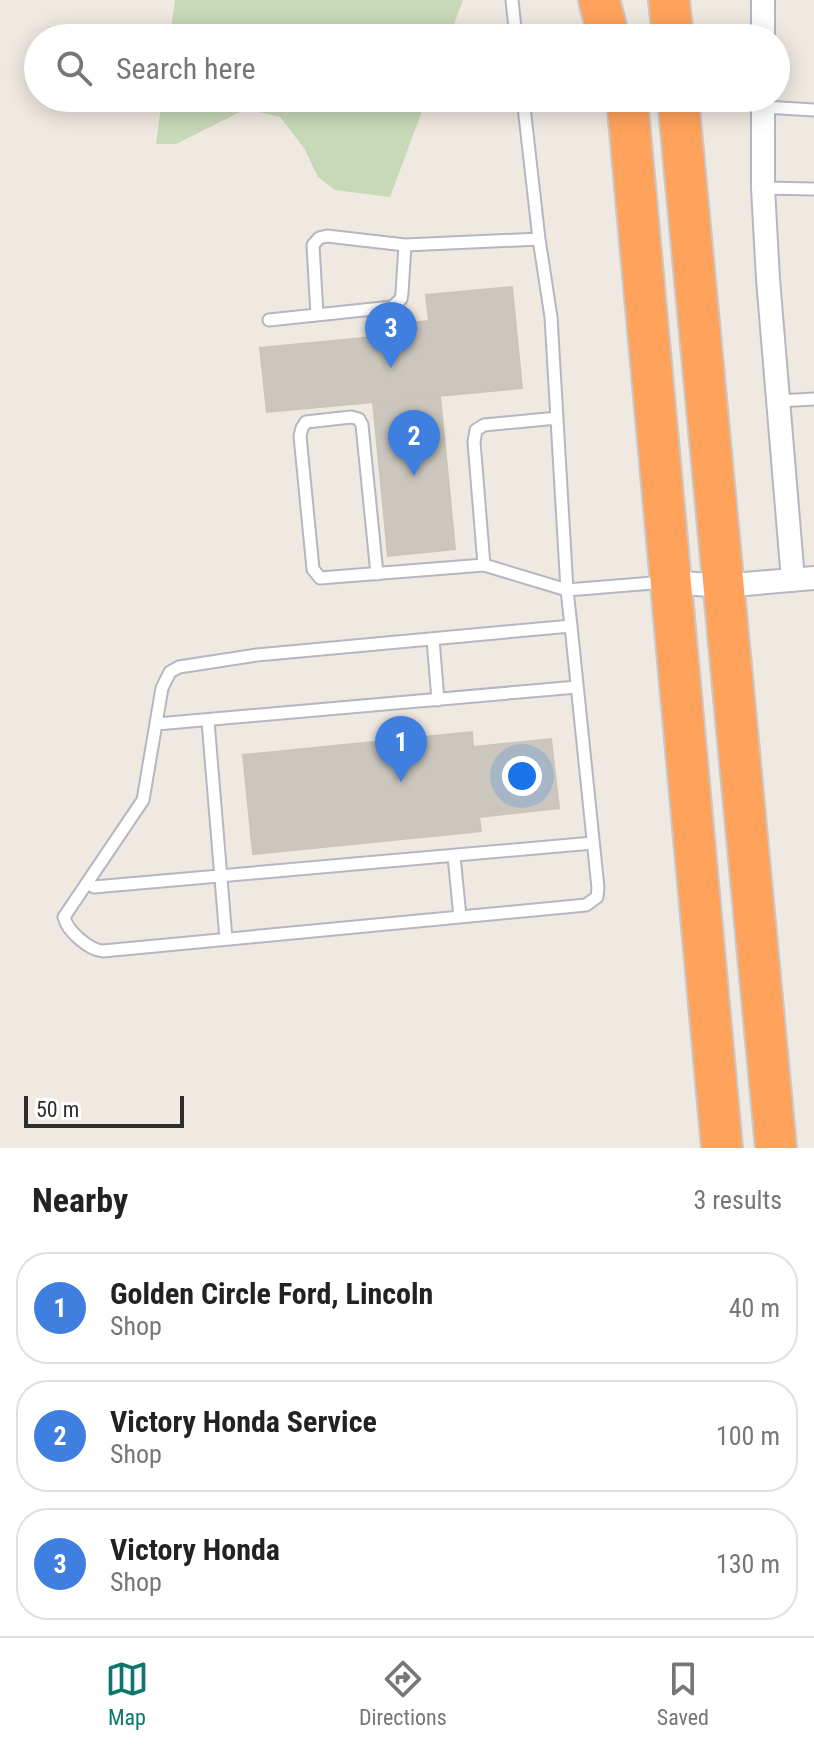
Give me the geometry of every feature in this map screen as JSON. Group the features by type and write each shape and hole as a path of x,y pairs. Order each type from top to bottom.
{"highway":[{"path":"599,0 605,24"},
{"path":"618,0 620,24"},
{"path":"669,0 672,24"},
{"path":"627,112 722,1148"},
{"path":"679,112 776,1148"}],"street":[{"path":"763,0 763,24"},
{"path":"670,582 722,586 803,579 778,401 763,188 764,112"}],"lane":[{"path":"512,0 515,24"},
{"path":"790,106 814,110"},
{"path":"525,112 551,317 567,590 571,626 593,843 598,888 593,901 586,905 103,951 92,949 64,921 143,800 162,688 170,672 179,667 257,655 571,626"},
{"path":"763,188 814,189"},
{"path":"317,315 313,245 319,238 327,236 405,245 539,239"},
{"path":"269,320 392,307 402,293 405,245"},
{"path":"778,401 814,399"},
{"path":"377,574 362,425 359,419 351,417 306,422 300,436 315,575 320,578 330,578 484,565 567,590 670,582"},
{"path":"484,565 474,442 476,430 484,425 557,418"},
{"path":"433,639 438,700"},
{"path":"157,724 577,687"},
{"path":"208,721 226,939"},
{"path":"88,883 94,887 593,843"},
{"path":"454,856 460,917"}],"green space":[{"path":"175,0 463,0 454,24 172,24"},
{"path":"160,112 240,112 176,144 156,144"},
{"path":"259,112 422,112 390,197 335,190 318,177 304,148 280,117"}],"building":[{"path":"512,287 522,388 267,412 260,348 374,337 373,326 429,321 426,295"},
{"path":"440,396 455,549 388,556 373,402"},
{"path":"472,732 473,747 551,739 559,808 479,817 481,831 253,854 243,755"}],"place":[{"name":"Victory Honda","path":"391,368"},
{"name":"Victory Honda Service","path":"414,476"},
{"name":"Golden Circle Ford, Lincoln","path":"401,782"}]}
